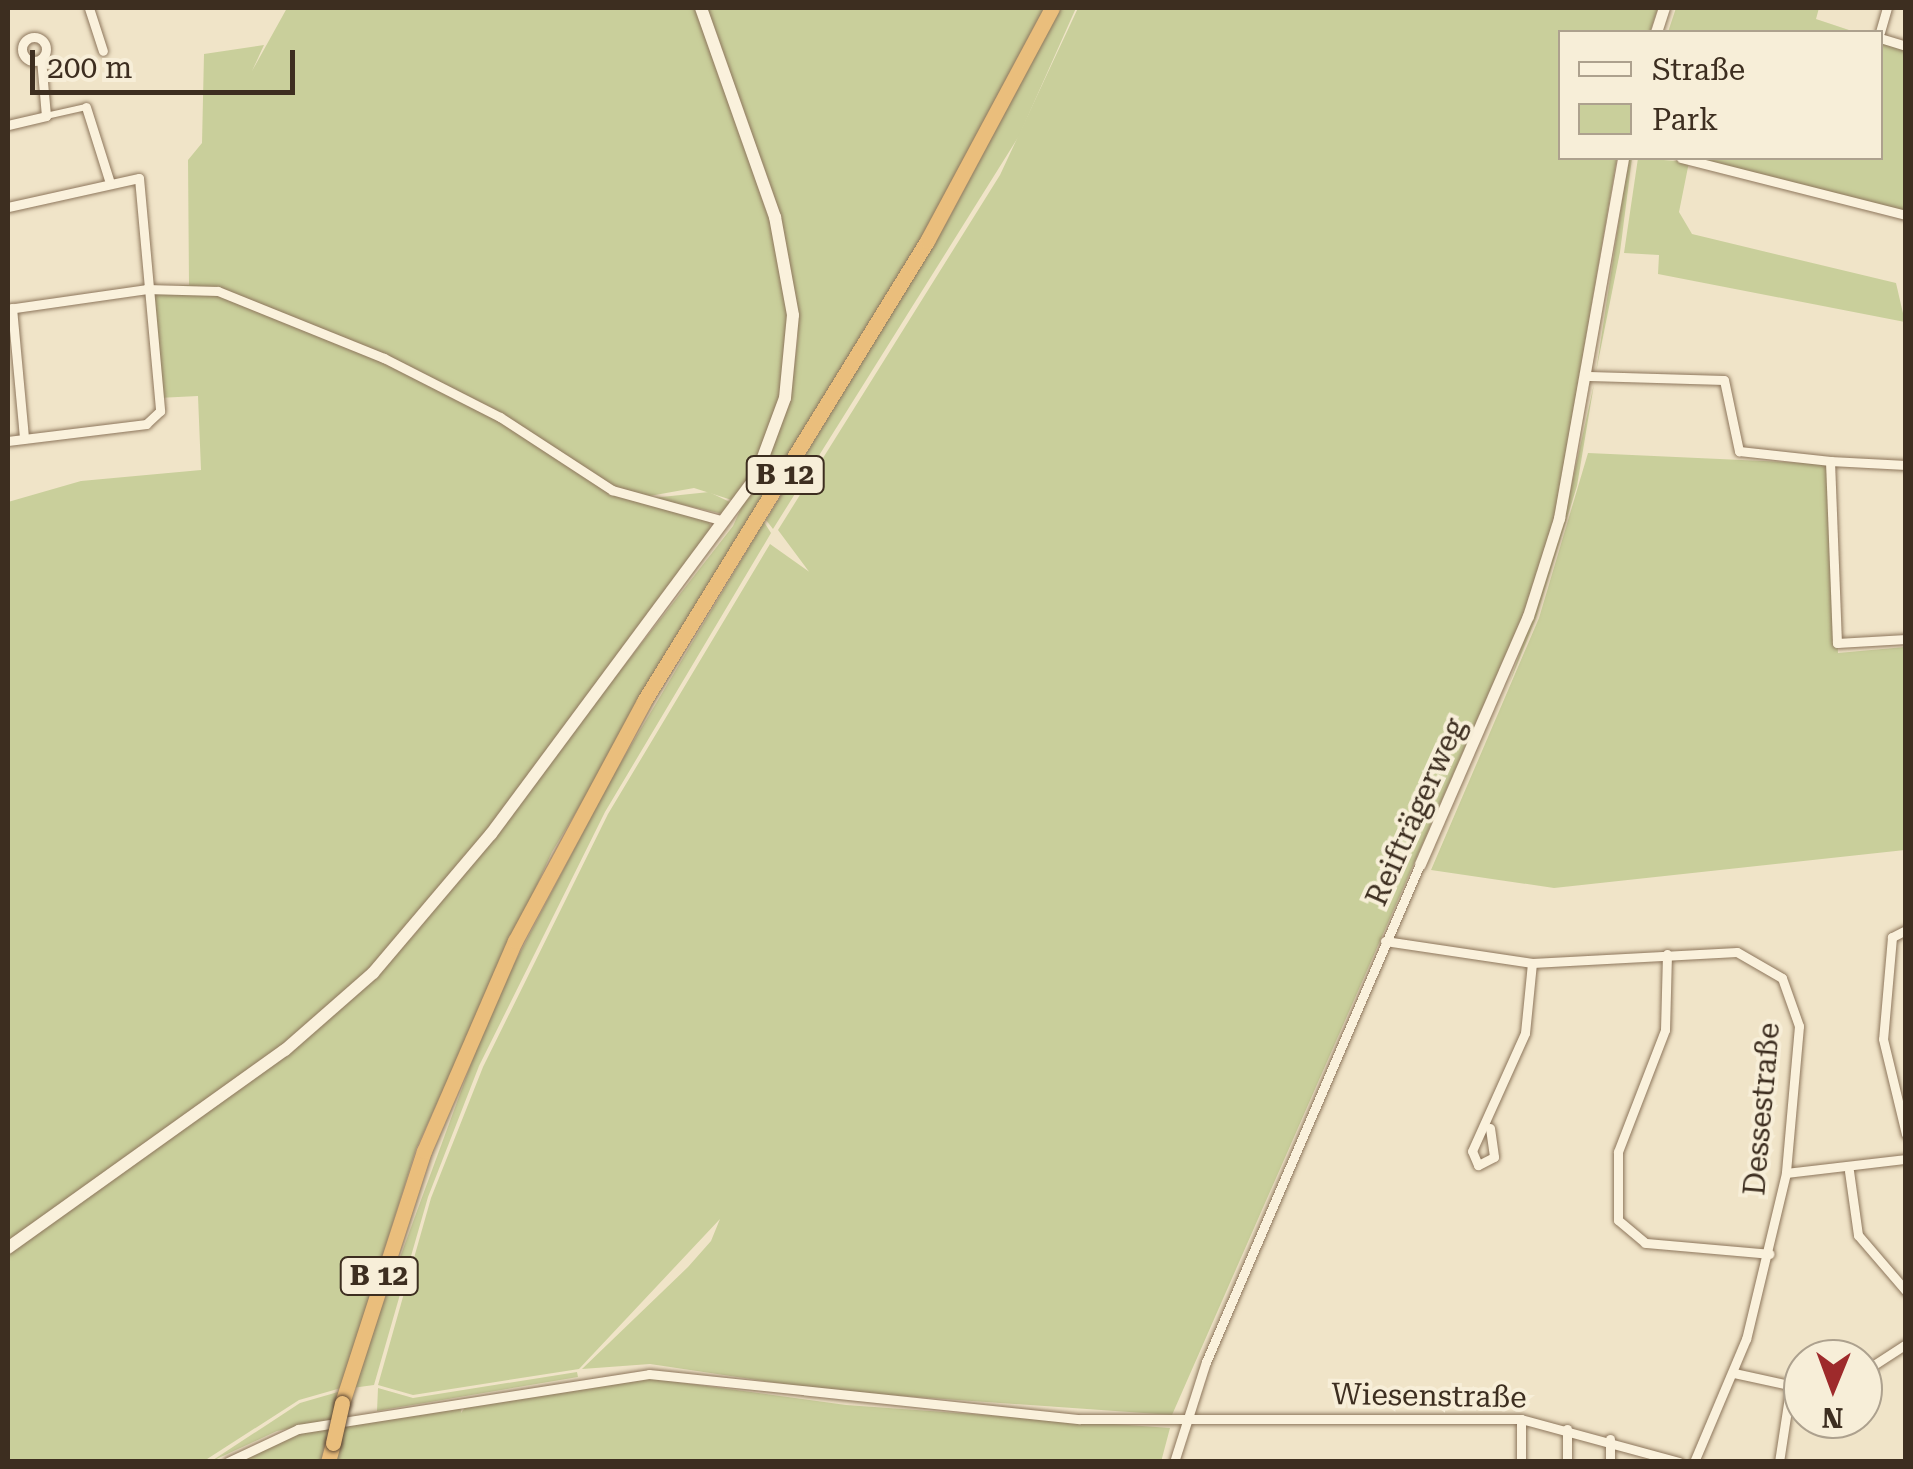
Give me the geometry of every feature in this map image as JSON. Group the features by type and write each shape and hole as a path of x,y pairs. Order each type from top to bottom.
{"highway":[{"name":"B 12","path":"328,1462 342,1402 424,1151 514,941 644,701 927,240 1052,8"}],"main road":[{"path":"8,1248 285,1050 373,972 467,864 728,522 775,434 793,315 775,217 701,8"}],"street":[{"path":"89,8 104,52"},
{"path":"41,59 46,116"},
{"path":"8,126 86,108 110,180"},
{"name":"Reifträgerweg","path":"1174,1462 1178,1422 1528,616 1590,376 1623,160"},
{"path":"1689,160 1906,215"},
{"path":"8,207 110,180 139,178 156,420 8,441"},
{"path":"24,438 10,309 190,286 261,305 500,417 612,490 728,522"},
{"path":"1590,376 1724,380 1739,450 1906,465"},
{"path":"1830,461 1837,643 1906,639"},
{"path":"1906,930 1892,937 1883,1039 1906,1134"},
{"name":"Dessestraße","path":"1386,941 1532,963 1667,954 1755,956 1794,999 1786,1172 1770,1254 1734,1373 1694,1462"},
{"path":"1667,954 1665,1030 1618,1152 1618,1220 1645,1243 1770,1254"},
{"path":"1490,1128 1528,1020 1532,963"},
{"path":"1786,1172 1848,1171 1906,1159"},
{"path":"1848,1171 1858,1236 1906,1290"},
{"path":"1883,1359 1906,1344"},
{"path":"1734,1373 1783,1388"},
{"name":"Wiesenstraße","path":"228,1462 278,1434 649,1374 918,1409 1087,1419 1521,1419 1610,1439 1679,1462"},
{"path":"1521,1419 1521,1462"},
{"path":"1566,1429 1567,1462"},
{"path":"1779,1462 1783,1436"},
{"path":"1610,1439 1610,1462"}],"green space":[{"path":"287,8 1044,8 922,237 552,852 416,1149 341,1388 299,1400 204,1461 8,1461 8,1253 288,1054 414,935 733,526 790,400 798,336 790,314 782,398 738,502 694,488 644,497 708,520 714,535 410,930 314,1022 8,1243 8,502 81,481 201,470 198,396 158,398 146,289 189,285 188,160 202,143 204,54 264,45 252,71"},
{"path":"1060,8 1076,8 1019,136 773,529 766,520 949,218"},
{"path":"1078,8 1658,8 1651,30 1558,30 1558,160 1617,160 1555,516 1523,615 1172,1415 831,1391 650,1364 582,1369 688,1267 711,1241 720,1219 579,1369 413,1395 378,1385 431,1198 483,1067 608,814 770,544 809,572 778,530 1000,175"},
{"path":"1676,8 1819,8 1816,19 1849,30 1669,30"},
{"path":"1883,43 1905,50 1905,212 1703,160 1883,160"},
{"path":"1632,160 1620,252 1596,372 1628,161"},
{"path":"1638,160 1689,162 1679,212 1692,234 1896,283 1905,322 1658,274 1659,255 1624,253"},
{"path":"1594,384 1577,486 1536,618 1510,682 1564,519"},
{"path":"1588,453 1827,464 1838,653 1905,647 1905,850 1554,888 1431,870 1539,618"},
{"path":"709,492 736,505 728,515 652,498"},
{"path":"764,522 771,533 605,812 479,1066 428,1197 374,1385 352,1388 493,1004 611,779"},
{"path":"577,1372 578,1377 377,1411 378,1388 413,1398"},
{"path":"648,1378 846,1405 1170,1428 1161,1462 334,1462 343,1423 462,1403 461,1413 469,1402"},
{"path":"338,1392 331,1420 277,1431 210,1462 300,1403"},
{"path":"329,1427 321,1461 232,1462 279,1437"}]}
